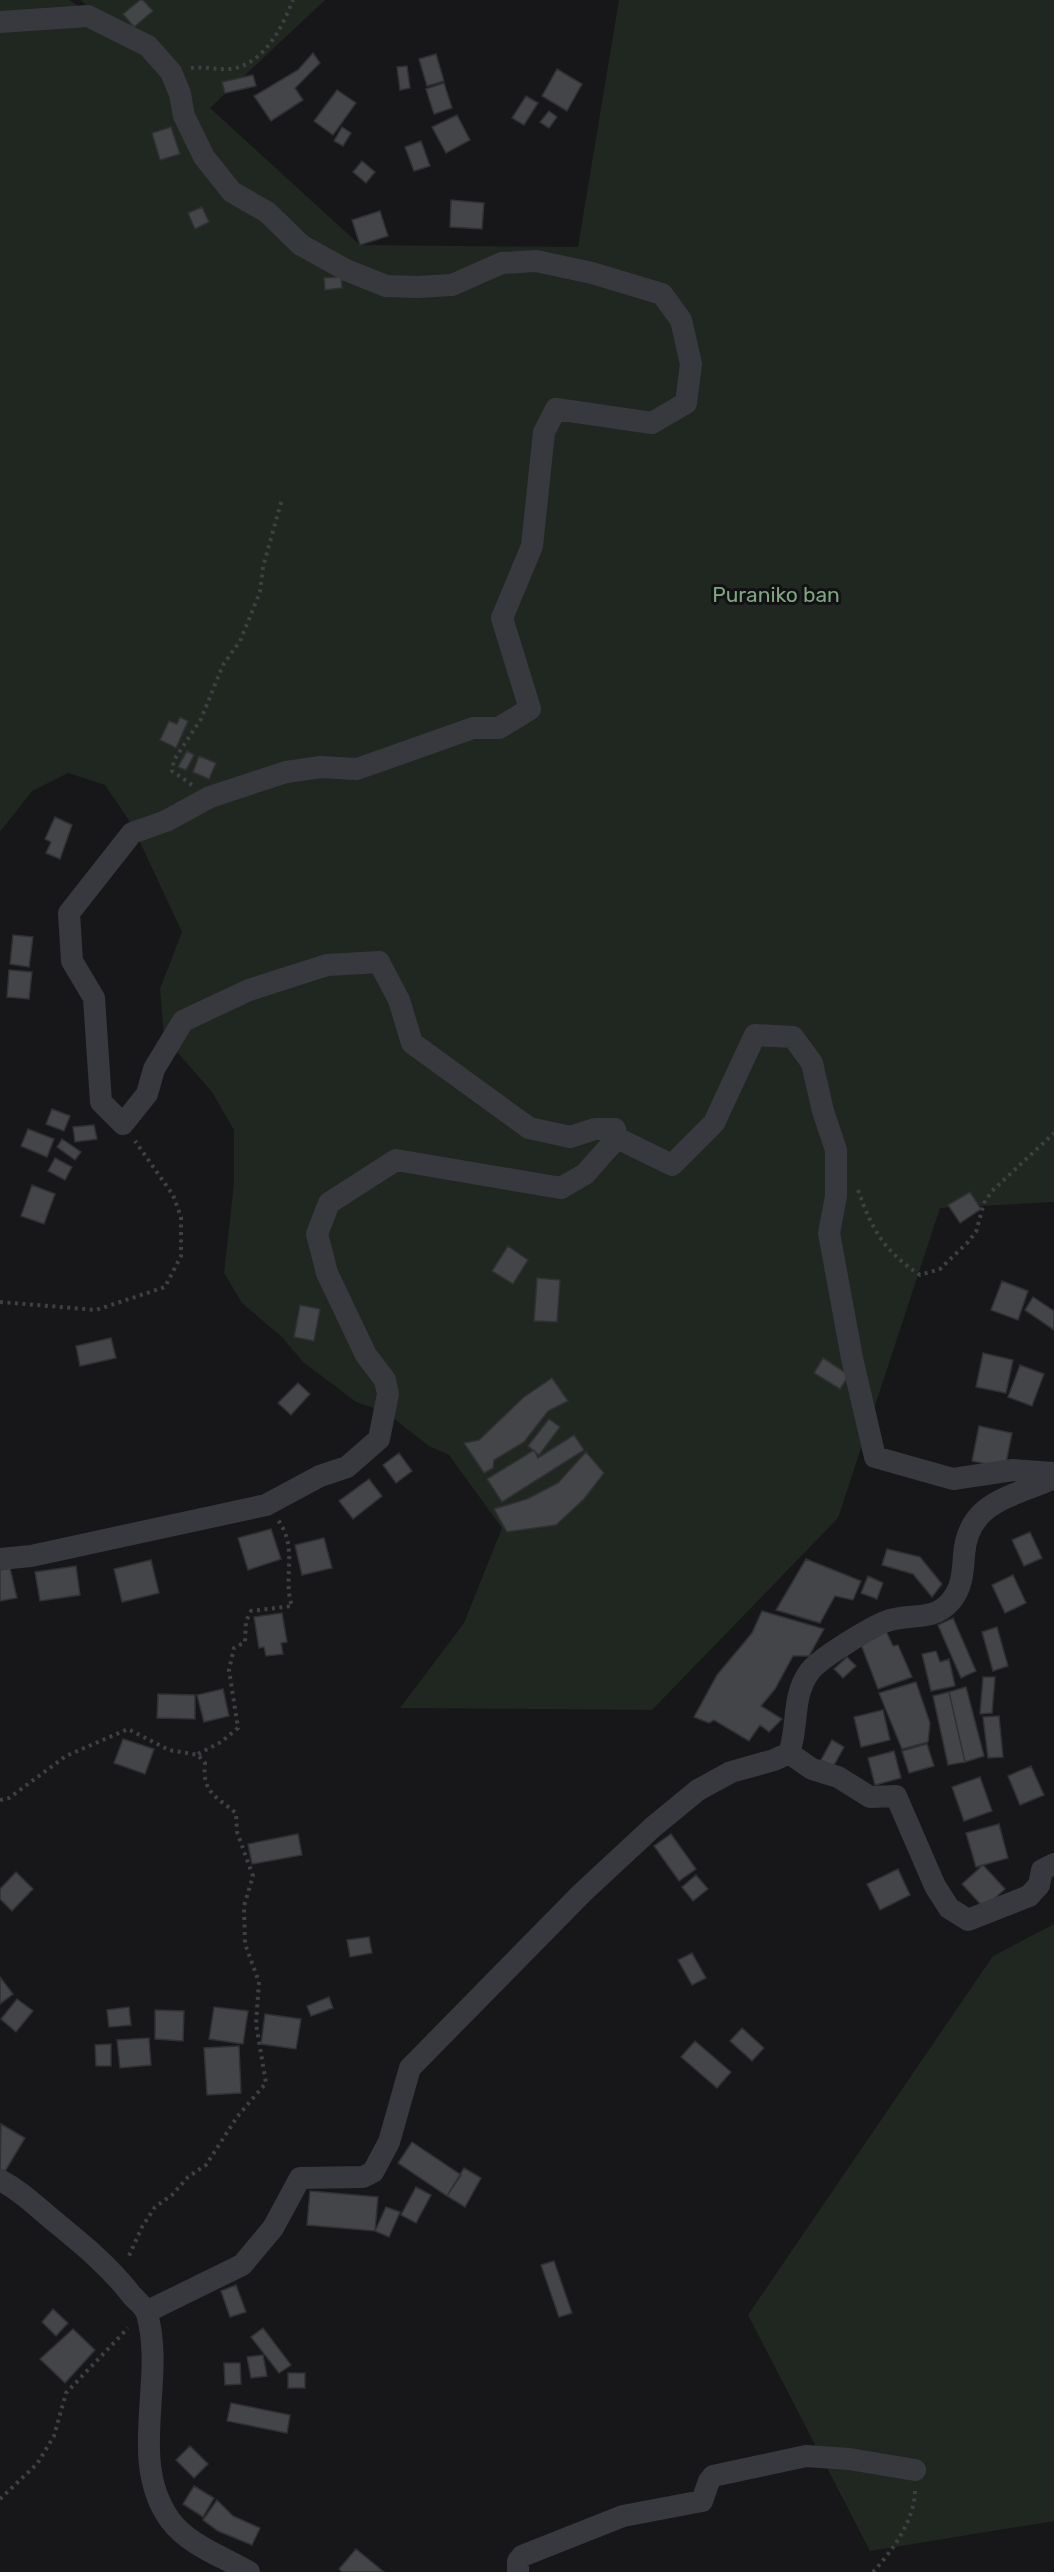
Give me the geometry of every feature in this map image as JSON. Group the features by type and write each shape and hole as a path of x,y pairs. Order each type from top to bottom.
{"street":[{"path":"0,22 88,16 148,46 171,72 180,94 184,116 204,158 232,192 267,212 301,245 346,270 386,286 452,285 502,263 536,261 592,273 662,294 681,320 692,364 686,403 652,423 556,410 544,432 532,546 502,618 531,709 499,728 473,728 357,769 321,767 286,772 210,797 166,821 132,832 69,913 72,961 94,999 101,1102 123,1124 147,1094 154,1069 183,1022 249,990 327,965 379,962 399,1000 412,1042 529,1128 570,1137 594,1129 615,1129 617,1138"},
{"path":"617,1138 672,1165 714,1123 755,1035 793,1037 813,1063 823,1111 836,1150 836,1196 829,1233 852,1358 875,1457 953,1479 1013,1470 1054,1475"},
{"path":"0,1559 31,1556 266,1505 320,1476 347,1467 379,1439 388,1394 385,1380 366,1355 327,1273 317,1233 328,1203 396,1160 561,1188 585,1174 617,1138"},
{"path":"146,2312 242,2265 273,2228 300,2178 363,2177 372,2172 389,2142 410,2068 574,1901 653,1827 698,1790 731,1772 774,1761 789,1753 796,1734 795,1703 810,1670 850,1641 887,1621 938,1614 952,1601 963,1578 965,1539 981,1514 1001,1498 1054,1475"},
{"path":"789,1753 812,1769 838,1777 870,1797 896,1796 935,1886 949,1908 968,1920 1029,1896 1039,1885 1042,1870 1054,1864"},
{"path":"0,2180 20,2191 119,2278 146,2312 153,2378 148,2415 149,2451 152,2474 160,2501 170,2520 185,2535 249,2572"},
{"path":"518,2572 518,2561 522,2556 603,2523 623,2516 702,2501 713,2476 806,2456 849,2459 915,2470"}],"path":[{"path":"171,72 196,67 230,69 259,56 284,23 293,0"},
{"path":"210,797 172,771 174,760 201,719 223,665 240,641 260,592 263,567 282,499"},
{"path":"0,1302 96,1310 165,1287 181,1256 181,1217 173,1195 123,1124"},
{"path":"856,1186 870,1223 896,1259 920,1275 940,1269 967,1243 976,1232 984,1203 992,1191 1054,1132"},
{"path":"198,1755 221,1742 238,1728 229,1670 234,1648 245,1642 246,1621 251,1611 292,1606 290,1558 285,1530 266,1505"},
{"path":"0,1800 9,1798 66,1756 128,1729 169,1750 198,1755 205,1763 204,1776 208,1791 236,1813 237,1832 251,1866 253,1876 244,1906 245,1944 259,1982 256,2024 266,2083 237,2117 206,2164 155,2207 142,2227 119,2278"},
{"path":"0,2499 37,2464 54,2436 66,2393 146,2312"},
{"path":"873,2572 906,2526 915,2498 915,2470"}],"green space":[{"name":"Puraniko ban","path":"0,0 70,0 185,87 80,0 325,0 210,108 360,245 578,247 619,0 1054,0 1054,1202 940,1208 838,1518 652,1710 400,1708 464,1623 502,1528 449,1455 429,1446 385,1412 356,1402 303,1362 282,1337 242,1303 224,1273 234,1183 234,1130 212,1092 164,1037 160,989 182,932 132,825 105,785 68,773 32,791 0,832"},
{"path":"1054,1924 1054,2521 870,2551 748,2315 993,1956"}],"building":[{"path":"143,0 153,11 134,27 123,14"},
{"path":"313,53 320,63 295,88 303,100 271,121 254,96 298,70"},
{"path":"436,54 444,81 427,86 419,59"},
{"path":"407,66 410,88 400,90 397,67"},
{"path":"557,69 582,84 567,111 542,96"},
{"path":"253,75 256,86 225,93 222,82"},
{"path":"444,83 452,108 434,114 426,89"},
{"path":"337,90 356,103 333,135 314,121"},
{"path":"526,96 538,103 524,125 512,118"},
{"path":"549,111 557,117 549,128 540,122"},
{"path":"457,115 470,140 446,153 432,127"},
{"path":"171,127 180,154 160,160 152,133"},
{"path":"342,127 351,133 343,146 334,141"},
{"path":"421,141 430,166 414,171 405,147"},
{"path":"362,161 375,172 366,183 353,172"},
{"path":"451,200 484,203 482,229 450,227"},
{"path":"202,207 209,222 195,229 188,213"},
{"path":"380,211 388,236 360,245 352,220"},
{"path":"341,277 342,288 325,290 324,278"},
{"path":"180,717 188,721 176,748 160,740 169,721 177,724"},
{"path":"187,751 194,755 186,770 178,767"},
{"path":"199,756 216,763 209,779 193,772"},
{"path":"55,817 72,825 60,859 46,853 51,842 45,839"},
{"path":"13,935 33,937 29,967 10,964"},
{"path":"9,970 32,972 29,999 7,997"},
{"path":"52,1109 70,1116 64,1131 46,1124"},
{"path":"94,1125 97,1139 75,1142 73,1127"},
{"path":"28,1129 54,1139 47,1157 21,1146"},
{"path":"62,1139 81,1152 75,1160 57,1147"},
{"path":"55,1158 72,1167 65,1180 48,1171"},
{"path":"32,1185 55,1194 44,1224 21,1216"},
{"path":"970,1192 981,1209 960,1223 948,1205"},
{"path":"508,1246 528,1260 513,1284 492,1271"},
{"path":"537,1278 560,1280 557,1322 534,1321"},
{"path":"1002,1281 1028,1291 1018,1320 991,1310"},
{"path":"1033,1297 1054,1311 1054,1330 1025,1310"},
{"path":"300,1305 320,1309 314,1341 294,1337"},
{"path":"111,1338 116,1358 80,1366 76,1346"},
{"path":"983,1353 1013,1360 1006,1393 976,1387"},
{"path":"823,1358 849,1375 840,1389 814,1373"},
{"path":"1020,1365 1044,1374 1032,1406 1008,1397"},
{"path":"552,1378 568,1401 548,1411 524,1442 494,1460 493,1468 484,1473 464,1443 479,1440 524,1397"},
{"path":"298,1383 310,1394 291,1415 278,1403"},
{"path":"549,1419 560,1427 539,1455 528,1446"},
{"path":"979,1426 1012,1433 1005,1468 972,1461"},
{"path":"574,1435 584,1450 502,1502 487,1479 534,1450 538,1458"},
{"path":"586,1452 604,1473 584,1499 556,1525 507,1532 494,1509 527,1499 558,1483"},
{"path":"399,1453 412,1471 396,1483 383,1465"},
{"path":"369,1479 382,1496 353,1519 339,1501"},
{"path":"271,1529 281,1559 248,1570 238,1538"},
{"path":"1030,1532 1042,1558 1024,1566 1012,1540"},
{"path":"324,1538 332,1568 302,1575 295,1545"},
{"path":"887,1549 920,1557 942,1584 932,1597 913,1574 882,1565"},
{"path":"806,1559 861,1581 853,1600 835,1596 820,1623 776,1610"},
{"path":"151,1560 159,1593 122,1602 114,1569"},
{"path":"76,1566 80,1595 40,1601 35,1572"},
{"path":"10,1568 17,1598 0,1601 0,1570"},
{"path":"1013,1575 1026,1603 1005,1613 992,1585"},
{"path":"868,1576 883,1583 877,1599 861,1593"},
{"path":"762,1611 824,1629 809,1656 793,1656 775,1689 761,1706 782,1719 769,1732 760,1725 749,1741 714,1720 709,1723 694,1717 717,1675 752,1633"},
{"path":"282,1613 287,1642 281,1643 283,1654 266,1656 264,1647 259,1648 254,1617"},
{"path":"953,1618 976,1671 961,1678 938,1625"},
{"path":"997,1627 1008,1666 993,1671 982,1632"},
{"path":"886,1631 893,1646 898,1645 912,1677 878,1689 860,1642"},
{"path":"936,1651 940,1662 949,1659 955,1686 931,1691 922,1654"},
{"path":"847,1657 856,1666 843,1678 834,1669"},
{"path":"983,1677 995,1677 992,1713 980,1714"},
{"path":"916,1682 930,1723 928,1742 902,1749 879,1693"},
{"path":"966,1687 984,1756 965,1762 949,1692"},
{"path":"223,1689 229,1716 204,1722 197,1695"},
{"path":"949,1692 965,1762 948,1765 933,1696"},
{"path":"158,1694 195,1695 195,1719 157,1718"},
{"path":"883,1710 890,1740 861,1747 854,1717"},
{"path":"999,1716 1003,1757 988,1758 983,1717"},
{"path":"123,1739 154,1749 145,1774 114,1763"},
{"path":"832,1740 844,1747 833,1767 821,1760"},
{"path":"927,1744 934,1766 909,1773 902,1751"},
{"path":"894,1751 901,1778 875,1785 868,1758"},
{"path":"1031,1766 1044,1795 1020,1805 1008,1776"},
{"path":"980,1777 992,1811 964,1821 952,1787"},
{"path":"999,1824 1008,1858 976,1867 966,1833"},
{"path":"298,1834 302,1855 252,1864 248,1844"},
{"path":"671,1834 696,1869 679,1881 654,1846"},
{"path":"983,1865 1005,1889 984,1908 962,1884"},
{"path":"898,1869 910,1895 880,1910 867,1884"},
{"path":"16,1872 33,1889 12,1911 0,1899 0,1889"},
{"path":"696,1875 708,1889 693,1901 682,1887"},
{"path":"369,1937 372,1953 350,1957 347,1940"},
{"path":"692,1953 706,1978 692,1985 678,1960"},
{"path":"0,1977 13,1994 0,2004"},
{"path":"329,1997 333,2008 311,2016 307,2006"},
{"path":"17,1999 33,2011 16,2032 1,2019"},
{"path":"129,2007 131,2025 109,2027 107,2010"},
{"path":"214,2007 248,2011 243,2044 209,2039"},
{"path":"155,2010 184,2011 183,2041 155,2039"},
{"path":"265,2014 301,2019 296,2049 261,2044"},
{"path":"742,2028 764,2048 752,2061 730,2041"},
{"path":"149,2038 151,2065 120,2068 117,2040"},
{"path":"695,2041 731,2072 717,2088 681,2057"},
{"path":"111,2044 111,2066 96,2066 95,2045"},
{"path":"239,2046 241,2093 207,2095 204,2048"},
{"path":"1,2124 25,2138 4,2173 0,2171"},
{"path":"412,2142 461,2175 447,2196 398,2163"},
{"path":"464,2168 481,2178 465,2207 447,2196"},
{"path":"416,2187 431,2195 416,2223 401,2215"},
{"path":"310,2191 378,2197 375,2231 307,2225"},
{"path":"386,2207 400,2212 389,2237 375,2231"},
{"path":"554,2261 572,2313 559,2317 541,2265"},
{"path":"236,2285 246,2312 230,2317 221,2291"},
{"path":"53,2309 68,2323 56,2336 42,2322"},
{"path":"263,2328 291,2365 279,2373 251,2337"},
{"path":"73,2329 95,2350 65,2383 40,2359"},
{"path":"263,2355 267,2376 251,2378 247,2357"},
{"path":"224,2363 240,2363 241,2384 225,2385"},
{"path":"288,2373 305,2373 305,2388 288,2388"},
{"path":"231,2403 290,2415 287,2433 227,2421"},
{"path":"190,2446 208,2464 194,2478 176,2460"},
{"path":"194,2486 214,2498 203,2517 183,2504"},
{"path":"217,2500 233,2516 260,2528 252,2545 218,2531 203,2520"},
{"path":"356,2549 384,2572 342,2572 339,2569"}]}
